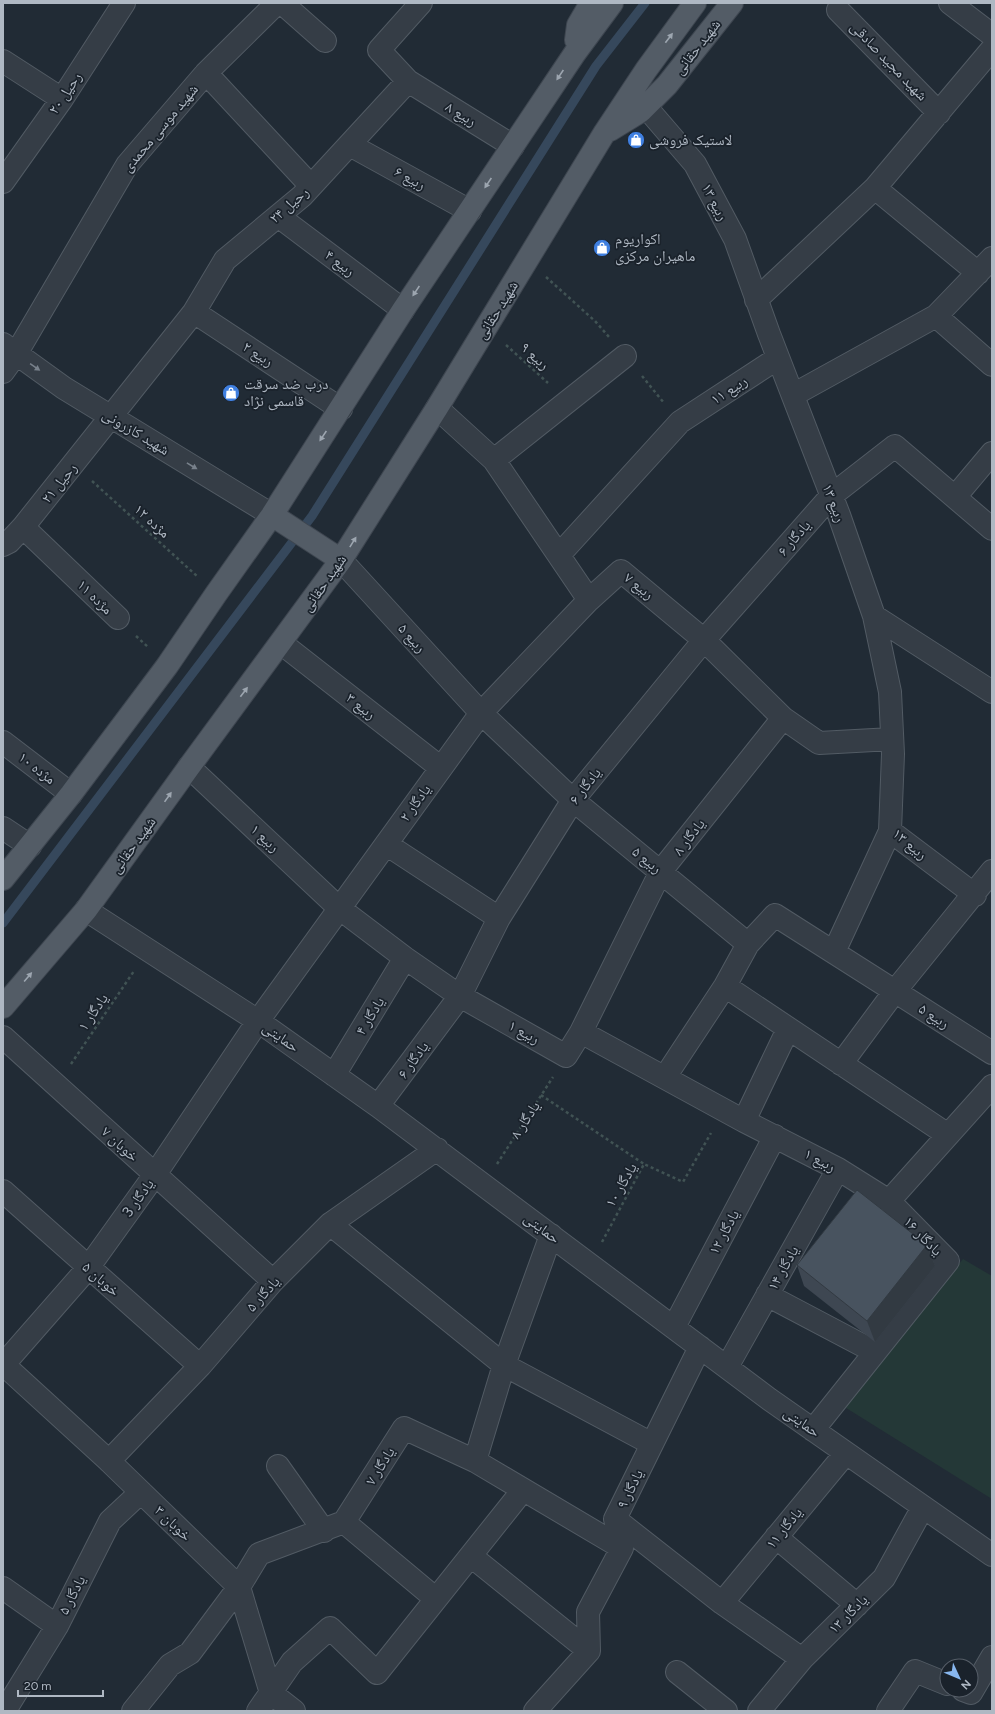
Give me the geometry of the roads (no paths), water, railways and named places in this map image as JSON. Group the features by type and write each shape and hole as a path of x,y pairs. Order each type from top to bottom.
{"main road":[{"path":"575,53 578,25 591,3"},
{"path":"3,879 71,794 167,666 272,515 403,310 575,53 612,3"},
{"name":"شهید حقانی","path":"3,1007 86,910 341,560 487,327 605,132 646,70 695,3"},
{"name":"شهید حقانی","path":"605,132 641,112 646,107 667,85 732,3"},
{"path":"272,515 341,560"}],"street":[{"name":"رحیل ۲۰","path":"3,182 62,99 124,3"},
{"name":"شهید موسی محمدی","path":"3,372 9,349 127,165 206,73 277,3"},
{"path":"282,3 325,40"},
{"path":"408,82 379,50 421,3"},
{"path":"950,3 992,35"},
{"name":"شهید مجید صادقی","path":"838,10 939,113"},
{"path":"756,300 876,188 992,49"},
{"path":"3,61 62,99"},
{"path":"206,73 311,186"},
{"name":"رحیل ۲۴","path":"112,417 194,312 225,260 302,196 408,82"},
{"name":"ربیع ۸","path":"408,82 513,146"},
{"name":"ربیع ۱۳","path":"646,107 695,164 735,239 756,300 832,495 874,616 890,692 892,739 890,831 975,894"},
{"name":"ربیع ۶","path":"350,145 470,211"},
{"path":"793,395 936,316 985,265 876,188"},
{"name":"ربیع ۴","path":"278,216 403,310"},
{"name":"ربیع ۲","path":"194,312 341,409"},
{"path":"936,316 992,366"},
{"name":"شهید کازرونی","path":"9,349 64,388 272,515"},
{"path":"494,460 625,356"},
{"name":"ربیع ۱۱","path":"559,555 680,422 778,358"},
{"path":"437,408 494,460 589,600"},
{"name":"رحیل ۲۱","path":"3,546 9,542 23,527 112,417"},
{"name":"یادگار ۶","path":"378,1106 460,996 499,918 573,800 704,640 832,495 895,446 955,497"},
{"path":"992,452 955,497 992,529"},
{"name":"مژده ۱۱","path":"23,527 118,618"},
{"name":"ربیع ۵","path":"341,560 481,713 573,800 748,944 775,915 992,1053"},
{"name":"ربیع ۷","path":"589,600 621,571 704,640 783,718 819,743 892,739"},
{"name":"یادگار ۲","path":"258,1021 481,713 589,600"},
{"path":"874,616 992,692"},
{"name":"ربیع ۳","path":"281,643 441,768"},
{"name":"یادگار ۸","path":"582,1032 661,871 783,718"},
{"name":"مژده ۱۰","path":"3,742 71,794"},
{"name":"ربیع ۱","path":"189,767 339,908 405,958 460,996 566,1056 582,1032 744,1121 838,1169 889,1201"},
{"path":"3,828 30,846"},
{"path":"834,952 890,831"},
{"path":"386,844 499,918"},
{"path":"841,1064 895,991 975,894 992,871"},
{"name":"حمایتی","path":"86,910 258,1021 334,1074 437,1149 813,1430 992,1555"},
{"path":"665,1077 725,986 748,944"},
{"name":"یادگار ۴","path":"334,1074 405,958"},
{"path":"725,986 948,1136"},
{"name":"یادگار 3","path":"3,1364 88,1268 154,1176 258,1021"},
{"path":"744,1121 788,1029"},
{"name":"خوبان ۷","path":"3,1037 154,1176 272,1281"},
{"path":"889,1201 992,1086"},
{"name":"یادگار ۱۲","path":"674,1327 774,1136"},
{"name":"یادگار ۵","path":"109,1461 200,1366 272,1281 330,1224 437,1149"},
{"name":"یادگار ۱۴","path":"727,1367 838,1169"},
{"name":"خوبان ۵","path":"3,1191 200,1366"},
{"name":"یادگار ۱۶","path":"813,1430 948,1261 889,1201"},
{"path":"330,1224 504,1365 652,1444"},
{"path":"535,1711 589,1651 588,1612 622,1548 474,1461 504,1365 551,1235"},
{"path":"767,1295 874,1352"},
{"name":"یادگار ۹","path":"622,1548 615,1519 700,1347"},
{"name":"خوبان ۳","path":"3,1364 109,1461 239,1587 271,1693"},
{"name":"یادگار ۷","path":"344,1522 404,1428 474,1461"},
{"name":"یادگار ۱۱","path":"722,1603 846,1453"},
{"path":"278,1466 324,1531"},
{"path":"258,1711 292,1662 330,1628 377,1673 523,1490"},
{"name":"یادگار ۵","path":"10,1705 57,1626 110,1521 141,1492"},
{"name":"یادگار ۱۳","path":"759,1711 802,1659 884,1578 923,1507"},
{"path":"615,1519 722,1603 802,1659"},
{"path":"133,1711 170,1666 190,1653 239,1587 259,1554 324,1531 344,1522 436,1600"},
{"path":"776,1537 857,1605"},
{"path":"471,1556 589,1651"},
{"path":"3,1588 57,1626"},
{"path":"979,1679 992,1657"},
{"path":"888,1711 915,1671 939,1681"},
{"path":"677,1672 726,1711"},
{"path":"271,1693 294,1711"}],"waterway":[{"path":"3,923 312,516 596,66 645,3"}],"place":[{"name":"لاستیک فروشی","path":"636,140"},
{"name":"اکواریوم ماهیران مرکزی","path":"602,248"},
{"name":"درب ضد سرقت قاسمی نژاد","path":"231,393"}]}
